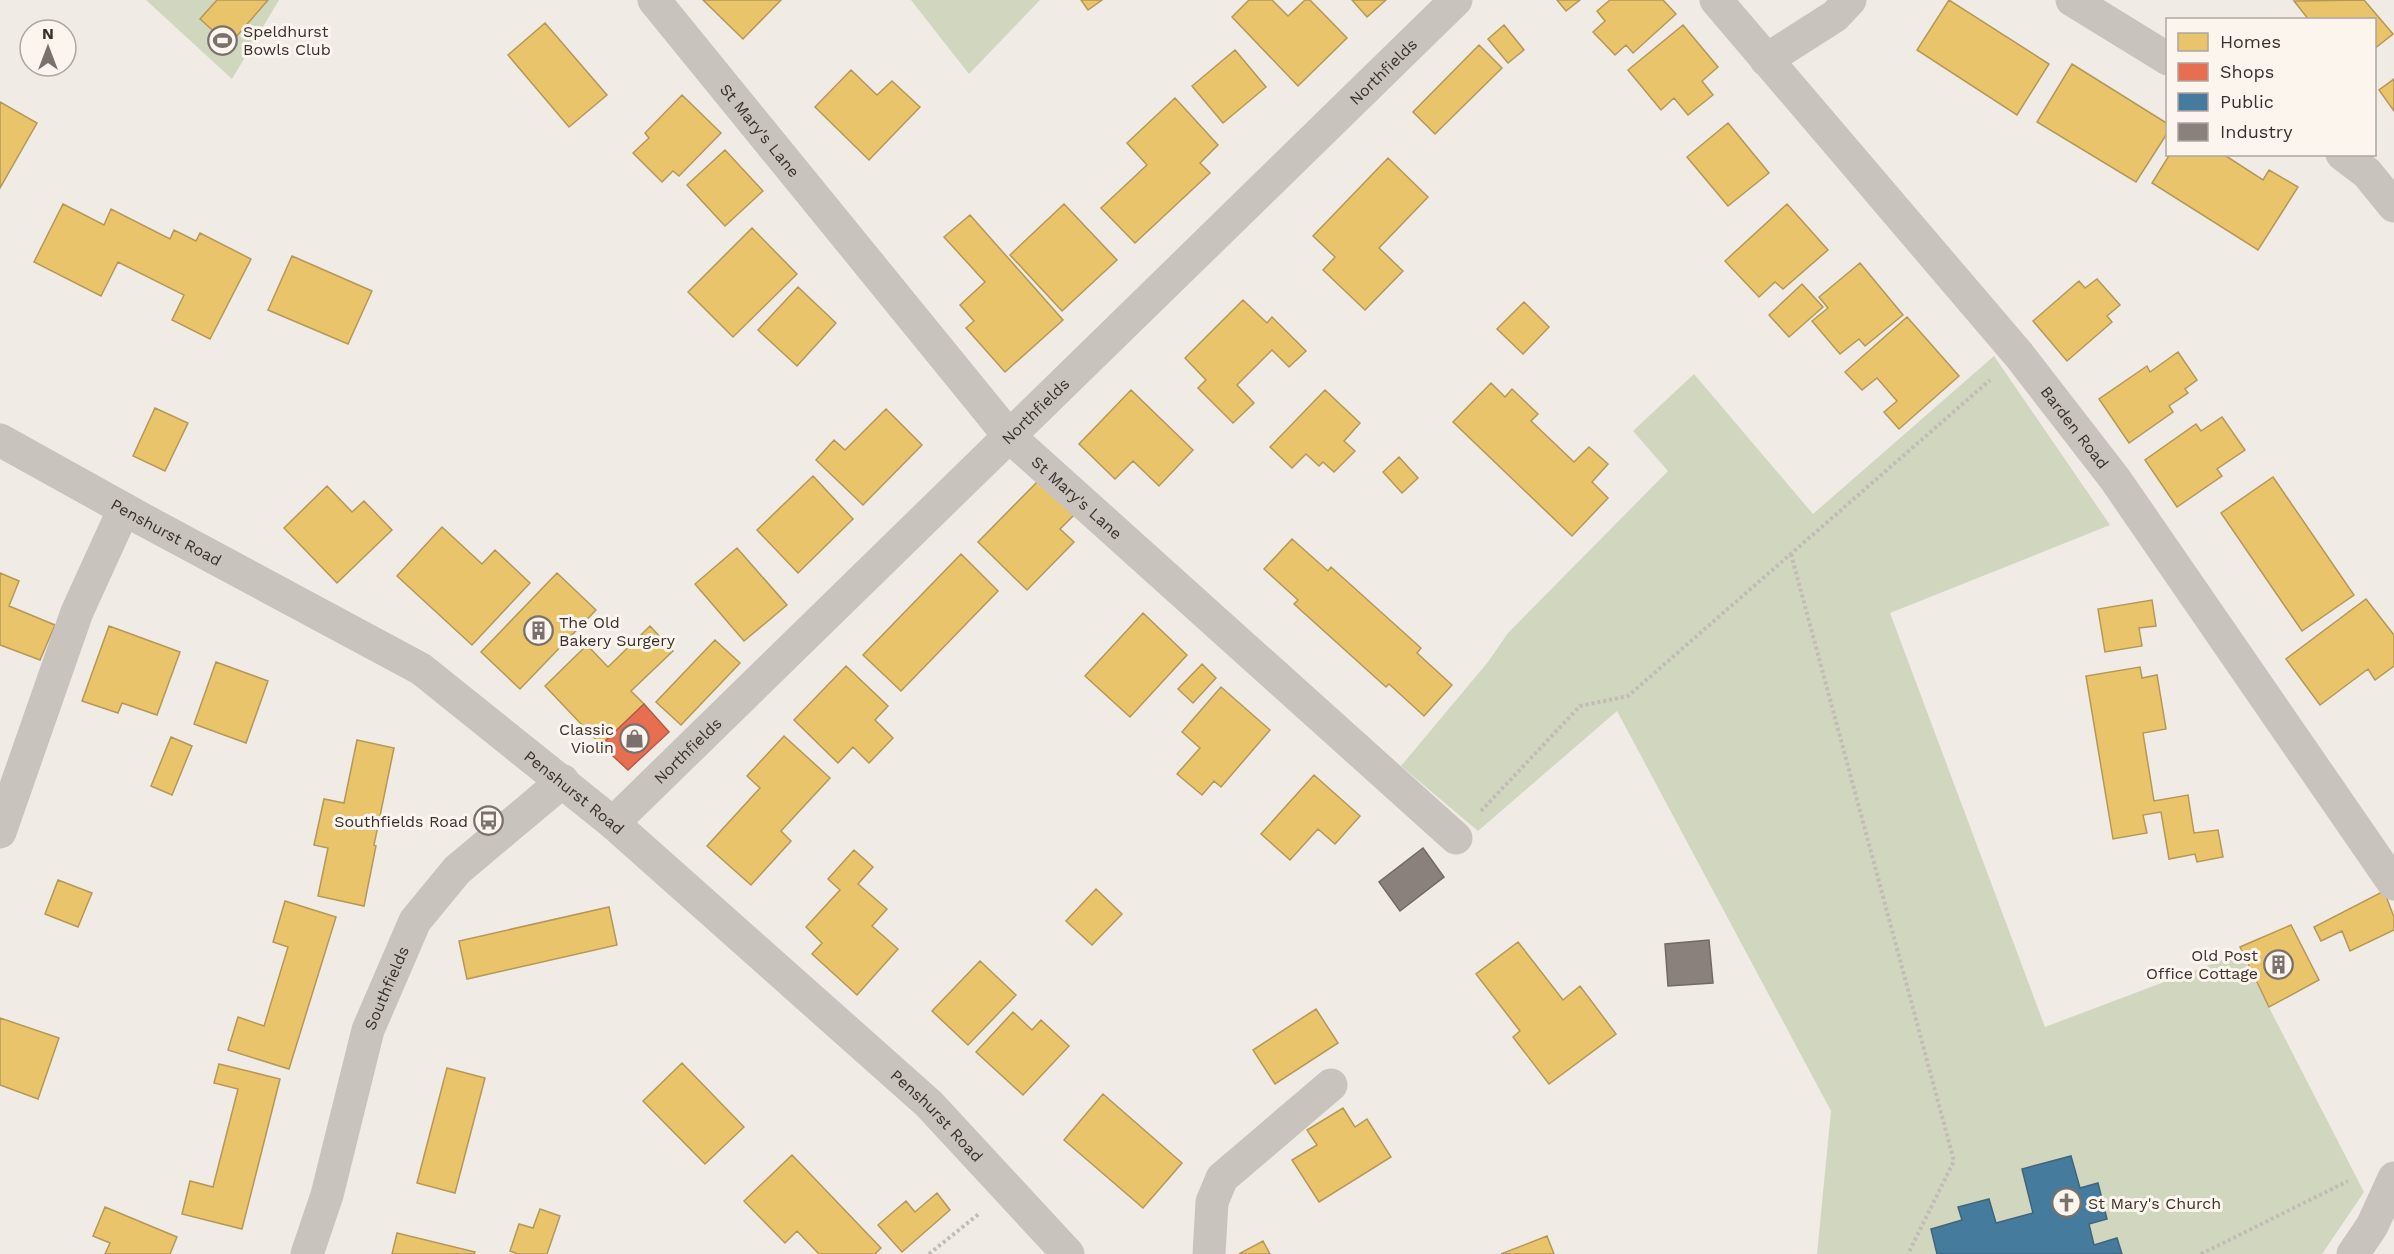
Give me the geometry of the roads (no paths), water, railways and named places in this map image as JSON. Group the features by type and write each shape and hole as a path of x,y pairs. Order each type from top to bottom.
{"street":[{"name":"St Mary's Lane","path":"654,0 1010,437 1456,838"},
{"name":"Northfields","path":"613,823 1456,0"},
{"name":"Barden Road","path":"1716,0 2019,355 2115,479 2394,884"},
{"path":"1766,60 1835,16 1850,0"},
{"path":"2072,0 2166,58"},
{"path":"2345,156 2367,173 2394,206"},
{"name":"Penshurst Road","path":"0,440 421,669 613,823 929,1104 1068,1254"},
{"path":"0,832 77,612 124,509"},
{"name":"Southfields","path":"307,1254 327,1195 368,1030 415,921 456,870 563,781"},
{"path":"1209,1254 1212,1202 1222,1178 1331,1085"},
{"path":"2353,1254 2372,1226 2394,1178"}],"place":[{"name":"Speldhurst Bowls Club","path":"222,40"},
{"name":"The Old Bakery Surgery","path":"538,631"},
{"name":"Classic Violin","path":"635,738"},
{"name":"Southfields Road","path":"489,821"},
{"name":"Old Post Office Cottage","path":"2279,964"},
{"name":"St Mary's Church","path":"2067,1203"}]}
